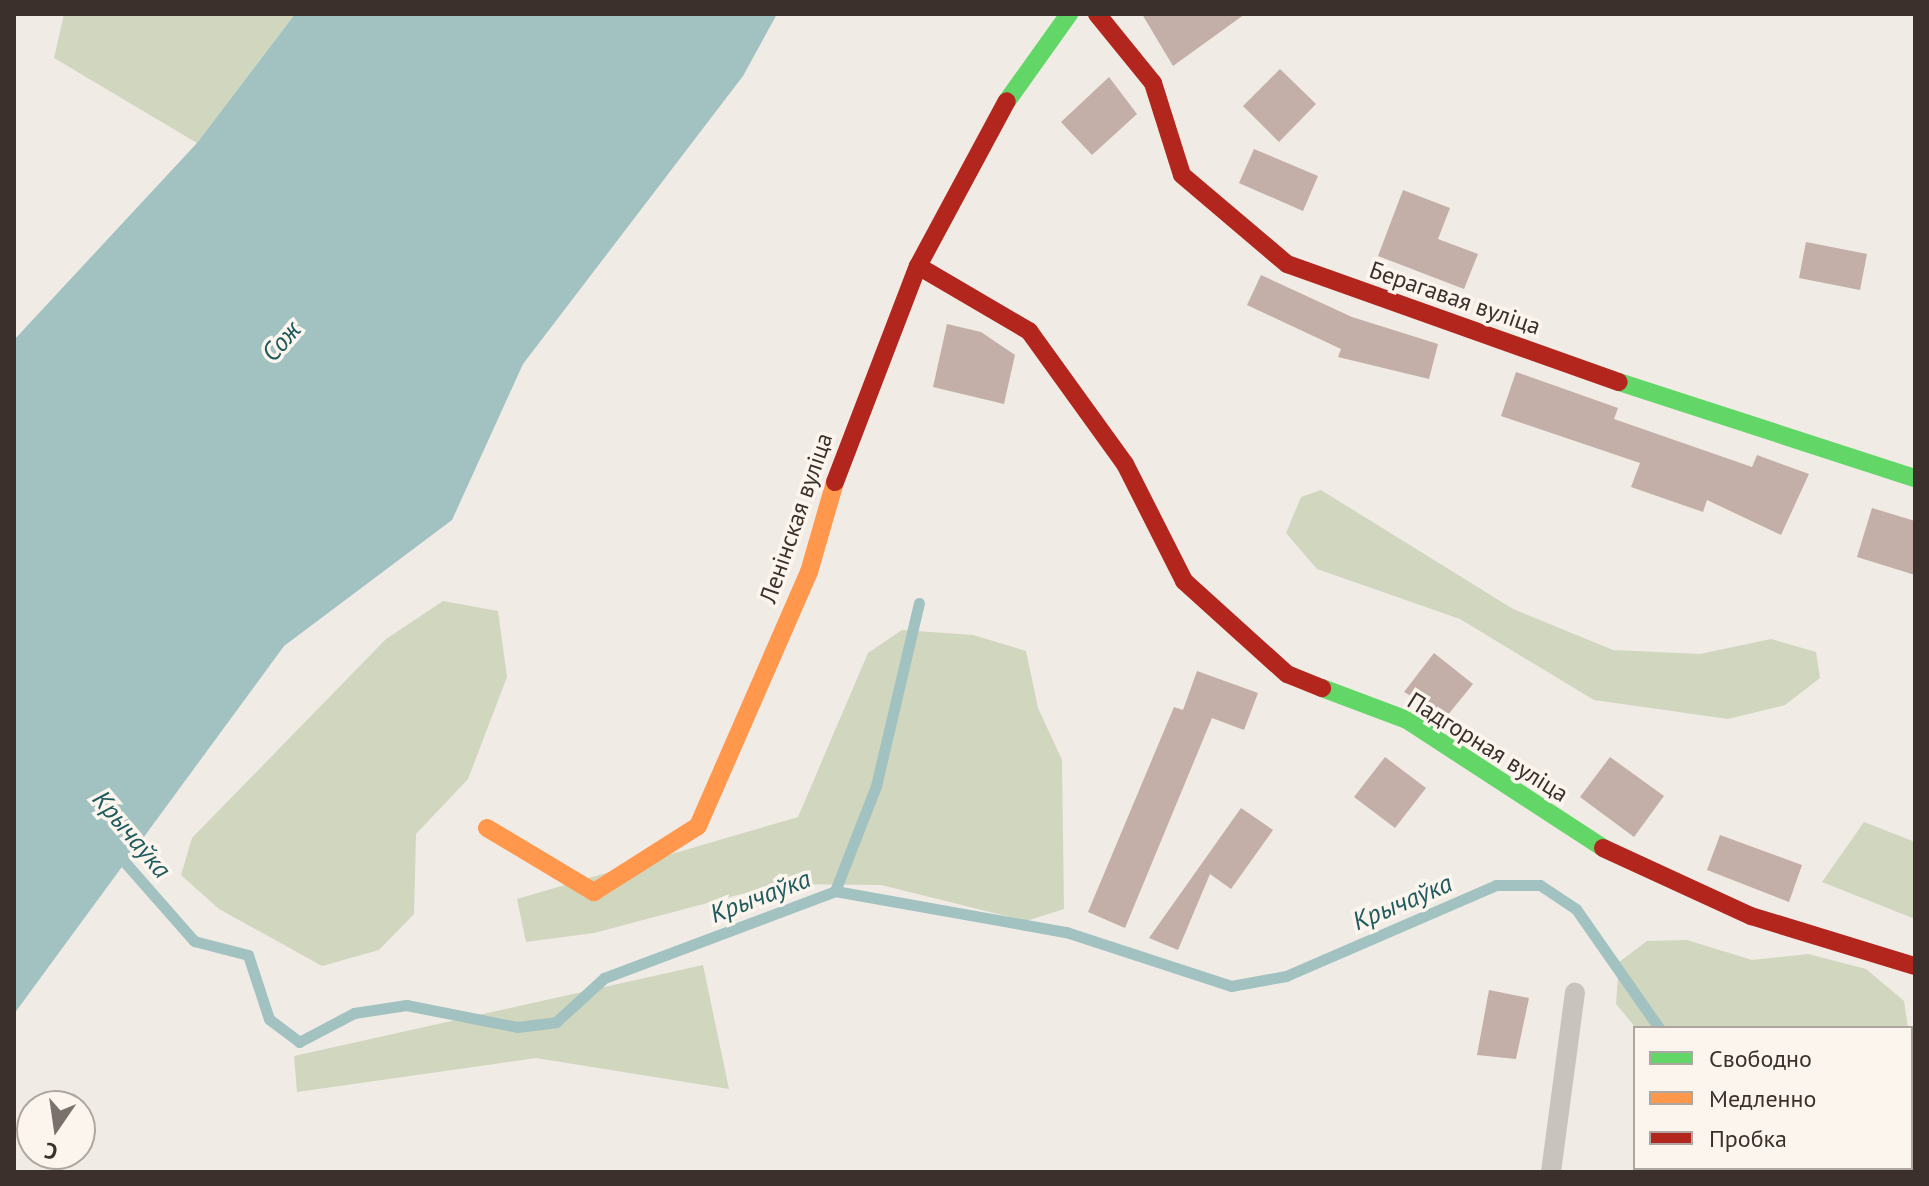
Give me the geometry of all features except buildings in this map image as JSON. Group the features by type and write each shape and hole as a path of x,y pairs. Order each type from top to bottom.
{"street":[{"name":"Ленінская вуліца","path":"487,828 594,892 698,826 809,572 856,413 918,266 986,130 1069,14"},
{"name":"Берагавая вуліца","path":"1097,14 1153,83 1182,175 1287,264 1702,412 1915,478"},
{"name":"Падгорная вуліца","path":"918,266 1029,331 1125,464 1184,581 1287,674 1407,720 1622,861 1751,916 1915,966"}],"lane":[{"path":"1551,1172 1575,993"}],"green space":[{"path":"64,14 295,14 197,143 54,58"},
{"path":"1321,490 1513,609 1613,650 1700,654 1771,639 1816,652 1820,678 1785,705 1728,719 1594,700 1460,619 1317,569 1286,533 1301,497"},
{"path":"443,601 498,611 507,677 468,779 416,834 414,914 379,950 322,966 219,909 181,875 192,838 386,639"},
{"path":"902,630 973,635 1026,651 1038,708 1062,760 1064,909 1026,921 881,885 779,884 594,933 526,942 517,899 798,817 868,653"},
{"path":"1864,822 1915,842 1915,919 1822,882"},
{"path":"1687,940 1752,960 1808,954 1866,969 1904,1001 1908,1026 1634,1026 1616,1004 1619,962 1647,941"},
{"path":"703,965 729,1089 536,1058 297,1092 294,1056"}],"water":[{"name":"Сож","path":"295,14 777,14 743,76 523,364 452,520 284,646 14,1014 14,340 197,143"}],"waterway":[{"path":"835,891 876,786 919,603"},
{"name":"Крычаўка","path":"115,851 194,941 248,955 269,1019 299,1042 354,1013 406,1005 517,1027 556,1022 604,978 835,891 1066,932 1231,986 1286,976 1496,885 1540,885 1576,909 1658,1026"}],"traffic: fast":[{"path":"1007,101 1069,14"},
{"path":"1619,382 1915,478"},
{"path":"1322,688 1407,720 1603,848"}],"traffic: slow":[{"path":"487,828 594,892 698,826 809,572 835,482"}],"traffic: jam":[{"path":"1097,14 1153,83 1182,175 1287,264 1619,382"},
{"path":"835,482 918,266 1007,101"},
{"path":"918,266 1029,331 1125,464 1184,581 1287,674 1322,688"},
{"path":"1603,848 1751,916 1915,966"}]}
